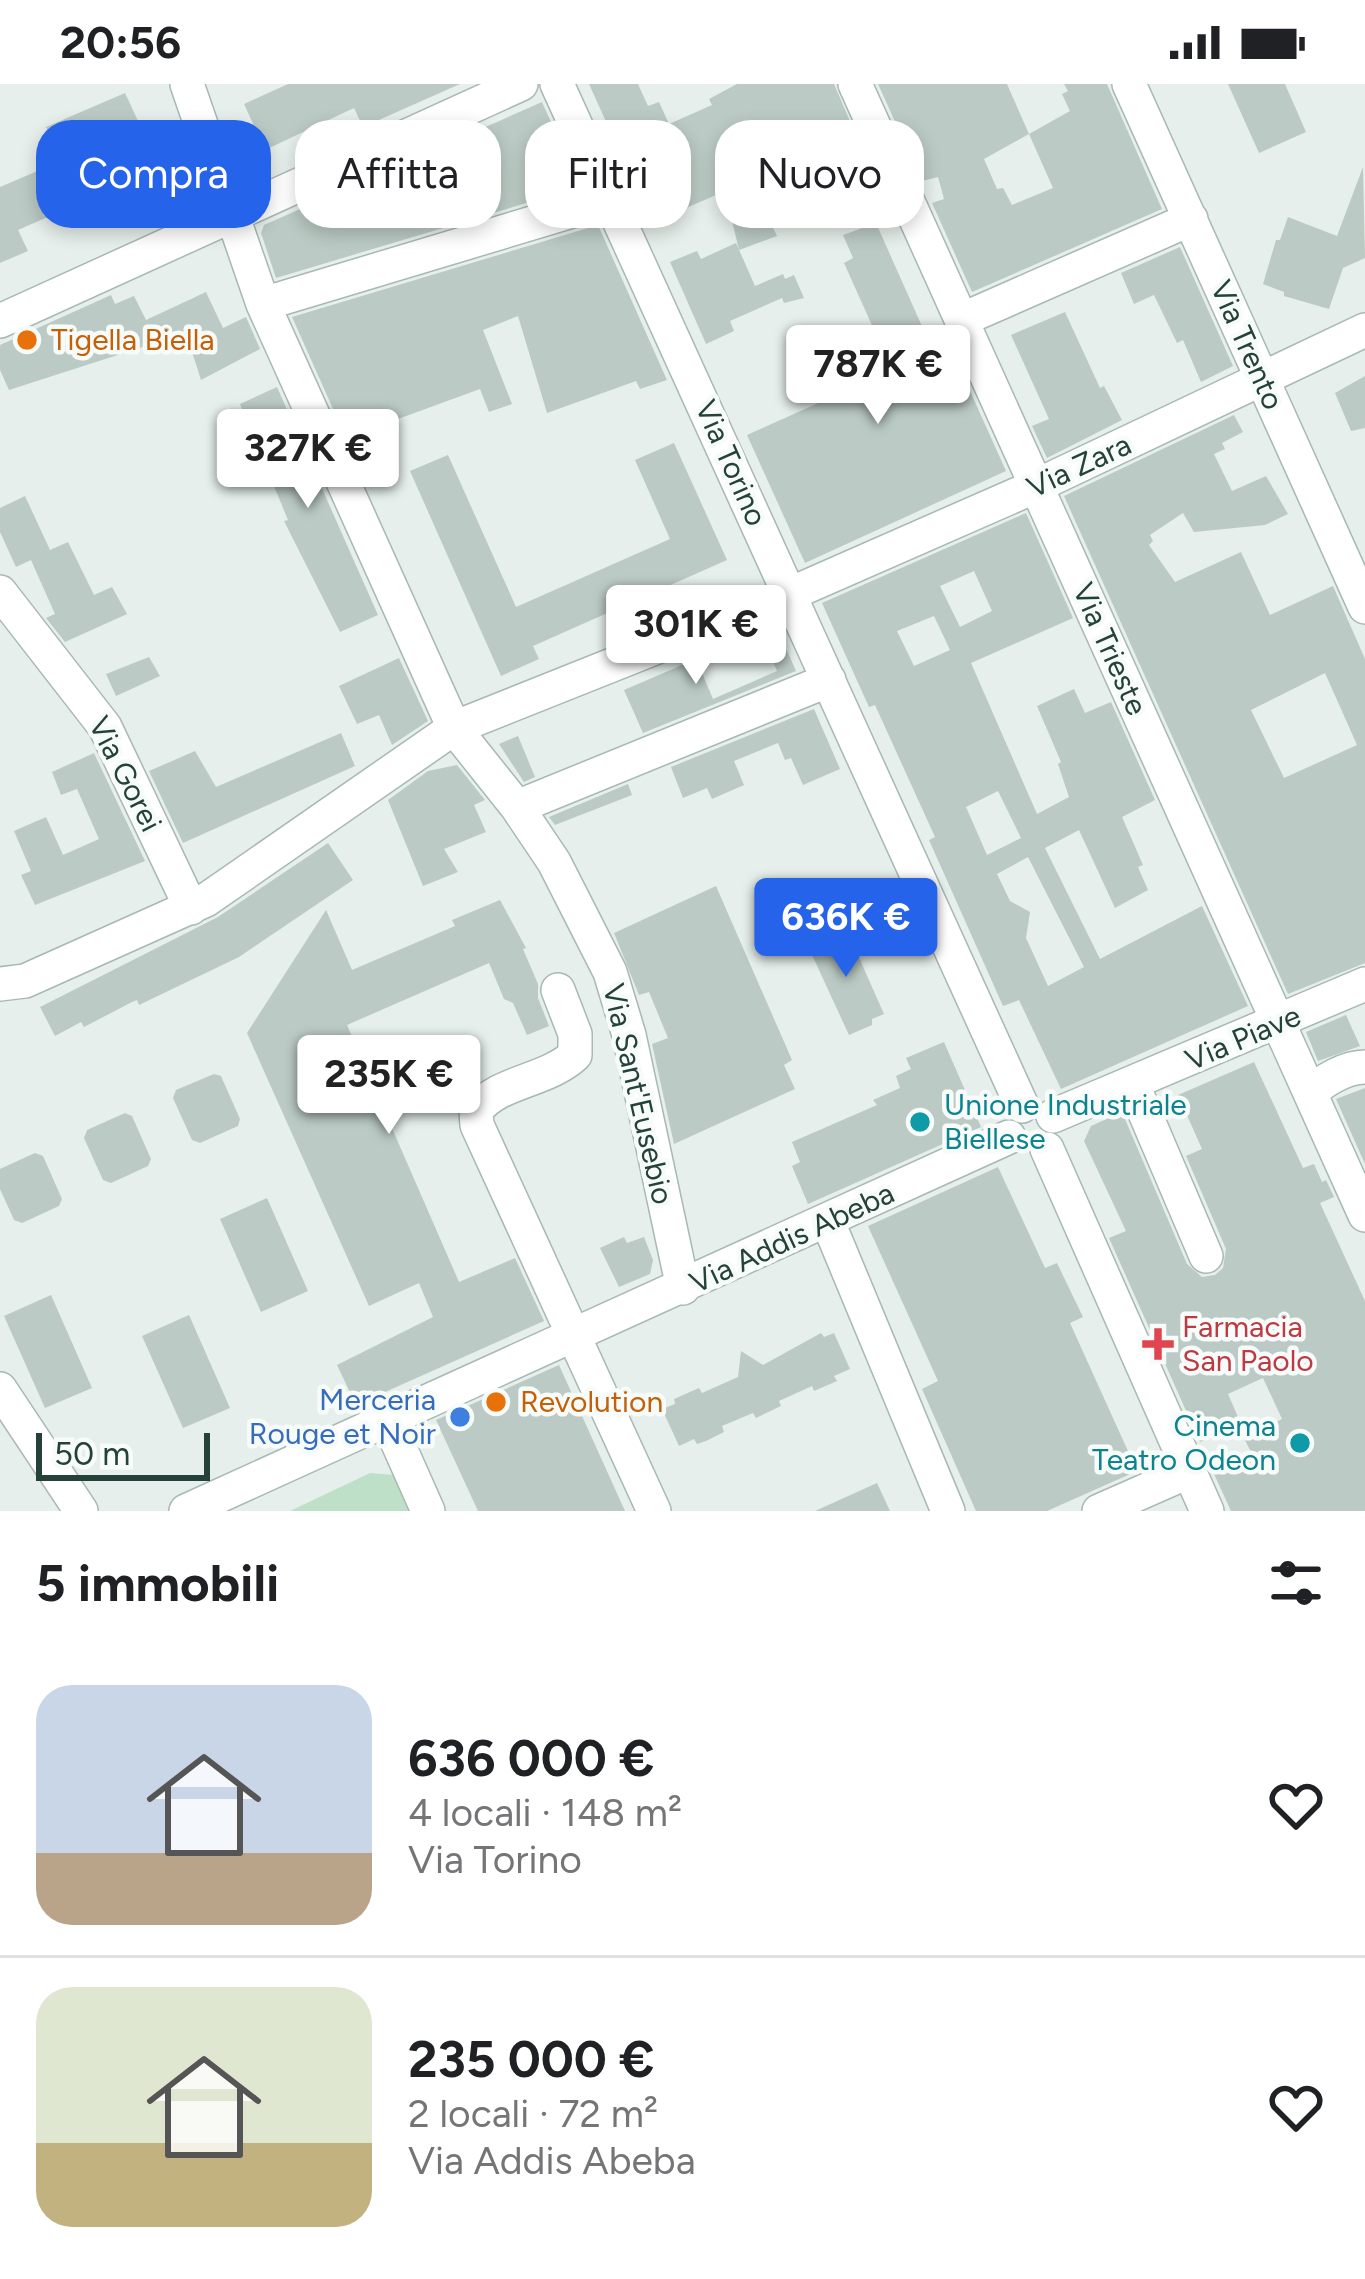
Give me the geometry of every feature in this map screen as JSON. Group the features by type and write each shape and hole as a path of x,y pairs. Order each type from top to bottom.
{"street":[{"name":"Via Sant'Eusebio","path":"187,84 199,120"},
{"path":"271,199 521,84"},
{"name":"Via Torino","path":"557,84 574,120"},
{"name":"Via Trieste","path":"855,84 1365,1215"},
{"name":"Via Trento","path":"1129,84 1365,607"},
{"path":"961,320 1190,219"},
{"path":"263,304 525,226"},
{"path":"0,321 207,228"},
{"name":"Via Sant'Eusebio","path":"235,228 263,304 454,728 554,862 610,972 629,1035 683,1288"},
{"name":"Via Torino","path":"625,228 1207,1511"},
{"name":"Via Zara","path":"454,728 790,594 1036,486 1365,330"},
{"name":"Via Gorei","path":"0,592 105,727 191,908"},
{"path":"517,807 829,680"},
{"path":"0,984 25,981 191,908 454,728"},
{"name":"Via Piave","path":"1033,1127 1365,984"},
{"path":"558,991 575,1034 575,1055 558,1071 487,1096 476,1111 477,1125 654,1511"},
{"path":"1311,1094 1319,1084 1365,1067"},
{"path":"1133,1085 1206,1256"},
{"name":"Via Addis Abeba","path":"187,1511 1033,1127"},
{"path":"828,1222 948,1511"},
{"path":"0,1389 81,1511"},
{"path":"388,1421 428,1511"},
{"path":"1099,1511 1190,1472"}],"green space":[{"path":"370,1473 395,1475 411,1511 290,1511"}],"building":[{"path":"288,84 460,84 379,120 360,120 354,108 329,120 295,120 295,136 271,147 271,120 251,120 244,104"},
{"path":"589,84 638,84 648,106 659,102 667,120 605,120"},
{"path":"737,84 834,84 849,120 715,120 715,195 691,206 691,120 678,120 712,105 709,99"},
{"path":"878,84 1007,84 1029,134 1070,111 1062,94 1068,91 1064,84 1107,84 1162,209 972,292 932,203 944,199 938,177 924,180 924,120 894,120","holes":["1029,134 1053,188 1012,205 1003,188 997,189 984,159"]},
{"path":"1228,84 1285,84 1306,132 1259,153"},
{"path":"125,93 138,120 62,120"},
{"path":"542,102 550,120 525,120 525,203 501,211 501,120"},
{"path":"1363,167 1365,258 1343,268 1329,309 1284,296 1263,284 1288,217 1337,236"},
{"path":"36,172 36,222 18,230 28,251 0,263 0,187"},
{"path":"295,211 295,228 443,228 276,278 261,233 263,228 271,228 271,222"},
{"path":"599,228 667,380 640,389 636,381 547,413 518,316 483,330 512,404 489,412 480,389 346,438 292,317"},
{"path":"734,228 773,228 777,236 739,250"},
{"path":"878,228 933,351 949,344 1006,471 805,563 747,435 892,370 844,263 853,258 843,235"},
{"path":"736,243 755,286 783,274 785,279 794,275 804,298 784,303 782,298 730,321 734,331 706,344 670,262 697,251 701,259"},
{"path":"1180,247 1233,366 1201,382 1183,340 1177,343 1154,295 1134,304 1121,273"},
{"path":"206,292 223,328 246,317 260,349 201,380 186,333 9,390 0,370 0,345 111,295 115,304 134,296 146,320"},
{"path":"1065,312 1100,388 1104,386 1122,420 1047,458 1032,426 1049,419 1011,335"},
{"path":"1365,376 1365,428 1351,431 1335,393"},
{"path":"277,387 378,615 340,632 284,521 288,520 240,404"},
{"path":"1234,415 1243,432 1222,443 1225,449 1214,454 1232,491 1266,476 1288,514 1265,525 1194,532 1183,513 1150,535 1149,545 1175,582 1241,552 1270,615 1333,586 1365,659 1365,963 1288,994 1064,496","holes":["1325,673 1357,745 1284,778 1251,710"]},
{"path":"674,443 727,560 533,646 539,659 501,676 410,471 448,455 516,607 670,539 635,460"},
{"path":"25,496 50,550 68,542 94,595 112,587 127,614 65,642 46,618 55,614 31,560 16,567 0,532 0,508"},
{"path":"1026,513 1073,618 971,663 1037,814 1069,797 1061,762 1037,706 1074,689 1085,713 1111,702 1155,800 1122,817 1143,865 1138,867 1148,890 1115,908 1079,830 1045,848 1100,959 1202,906 1248,1006 1061,1089 1019,1000 1003,1006 929,840 935,837 822,603","holes":["974,571 992,611 960,627 940,586","934,616 950,650 914,666 897,631","998,791 1021,838 987,855 966,807","1028,857 1084,967 1048,986 1026,938 1030,912 1010,901 997,874"]},
{"path":"775,623 796,671 643,733 624,690 696,659 713,699 777,671 759,629"},
{"path":"149,657 160,676 116,696 106,674"},
{"path":"399,658 428,721 392,745 379,715 357,724 339,686"},
{"path":"814,709 840,769 803,785 778,743 734,761 744,785 712,799 707,788 683,798 671,767"},
{"path":"341,733 355,766 183,843 149,771 195,751 216,787"},
{"path":"518,736 535,777 524,782 499,744"},
{"path":"94,753 145,861 35,905 21,875 31,871 14,831 46,817 63,855 99,839 77,789 61,795 52,772"},
{"path":"457,765 485,800 474,805 486,832 444,849 458,872 423,886 388,800 428,771"},
{"path":"628,784 632,795 555,825 549,817"},
{"path":"328,843 353,880 239,957 139,1005 137,1000 55,1036 40,1007 218,917"},
{"path":"716,886 792,1060 784,1065 795,1089 674,1144 652,1044 668,1038 649,992 639,995 614,933"},
{"path":"500,900 526,948 549,1026 527,1035 489,963 347,1025 459,1282 515,1258 544,1321 356,1405 337,1365 433,1317 419,1283 369,1306 247,1033 326,910 352,970 455,926 452,920"},
{"path":"845,926 884,1014 849,1035 807,944"},
{"path":"1346,1015 1360,1046 1318,1061 1306,1032"},
{"name":"Unione Industriale Biellese","path":"944,1042 981,1127 808,1204 792,1166 800,1162 792,1142 877,1105 873,1100 900,1088 896,1076 911,1069 906,1058"},
{"path":"1254,1062 1303,1168 1314,1164 1334,1197 1320,1203 1365,1301 1365,1511 1231,1511 1214,1474 1253,1456 1244,1438 1282,1419 1263,1378 1228,1394 1241,1424 1200,1442 1109,1238 1126,1231 1084,1141 1091,1126 1122,1112 1187,1264 1202,1277 1215,1275 1223,1268 1226,1249 1186,1156 1202,1149 1178,1095"},
{"path":"214,1074 221,1076 240,1119 238,1126 200,1143 192,1140 173,1098 176,1090"},
{"path":"1365,1088 1365,1164 1336,1099"},
{"path":"125,1113 132,1116 151,1159 148,1166 111,1183 103,1180 84,1138 87,1130"},
{"path":"35,1153 43,1156 62,1199 59,1206 22,1223 14,1220 0,1189 0,1169"},
{"path":"998,1167 1045,1268 1057,1263 1083,1317 1070,1323 1137,1471 1047,1511 976,1511 922,1389 938,1381 868,1226"},
{"path":"267,1198 308,1291 261,1312 220,1219"},
{"path":"624,1237 627,1243 644,1237 653,1260 650,1274 619,1287 600,1248"},
{"path":"51,1295 92,1388 45,1408 4,1316"},
{"path":"189,1315 230,1408 183,1428 142,1336"},
{"path":"821,1333 824,1337 834,1333 850,1369 834,1376 837,1381 779,1401 781,1406 756,1418 753,1413 722,1426 724,1432 706,1441 697,1444 694,1439 679,1446 662,1409 675,1404 674,1399 738,1377 741,1351 763,1365"},
{"path":"559,1365 625,1511 478,1511 436,1420"},
{"path":"877,1483 890,1511 815,1511"}],"place":[{"name":"Tigella Biella","path":"27,340"},
{"name":"Unione Industriale Biellese","path":"920,1122"},
{"name":"Farmacia San Paolo","path":"1158,1344"},
{"name":"Revolution","path":"496,1402"},
{"name":"Merceria Rouge et Noir","path":"460,1417"},
{"name":"Cinema Teatro Odeon","path":"1300,1443"}]}
